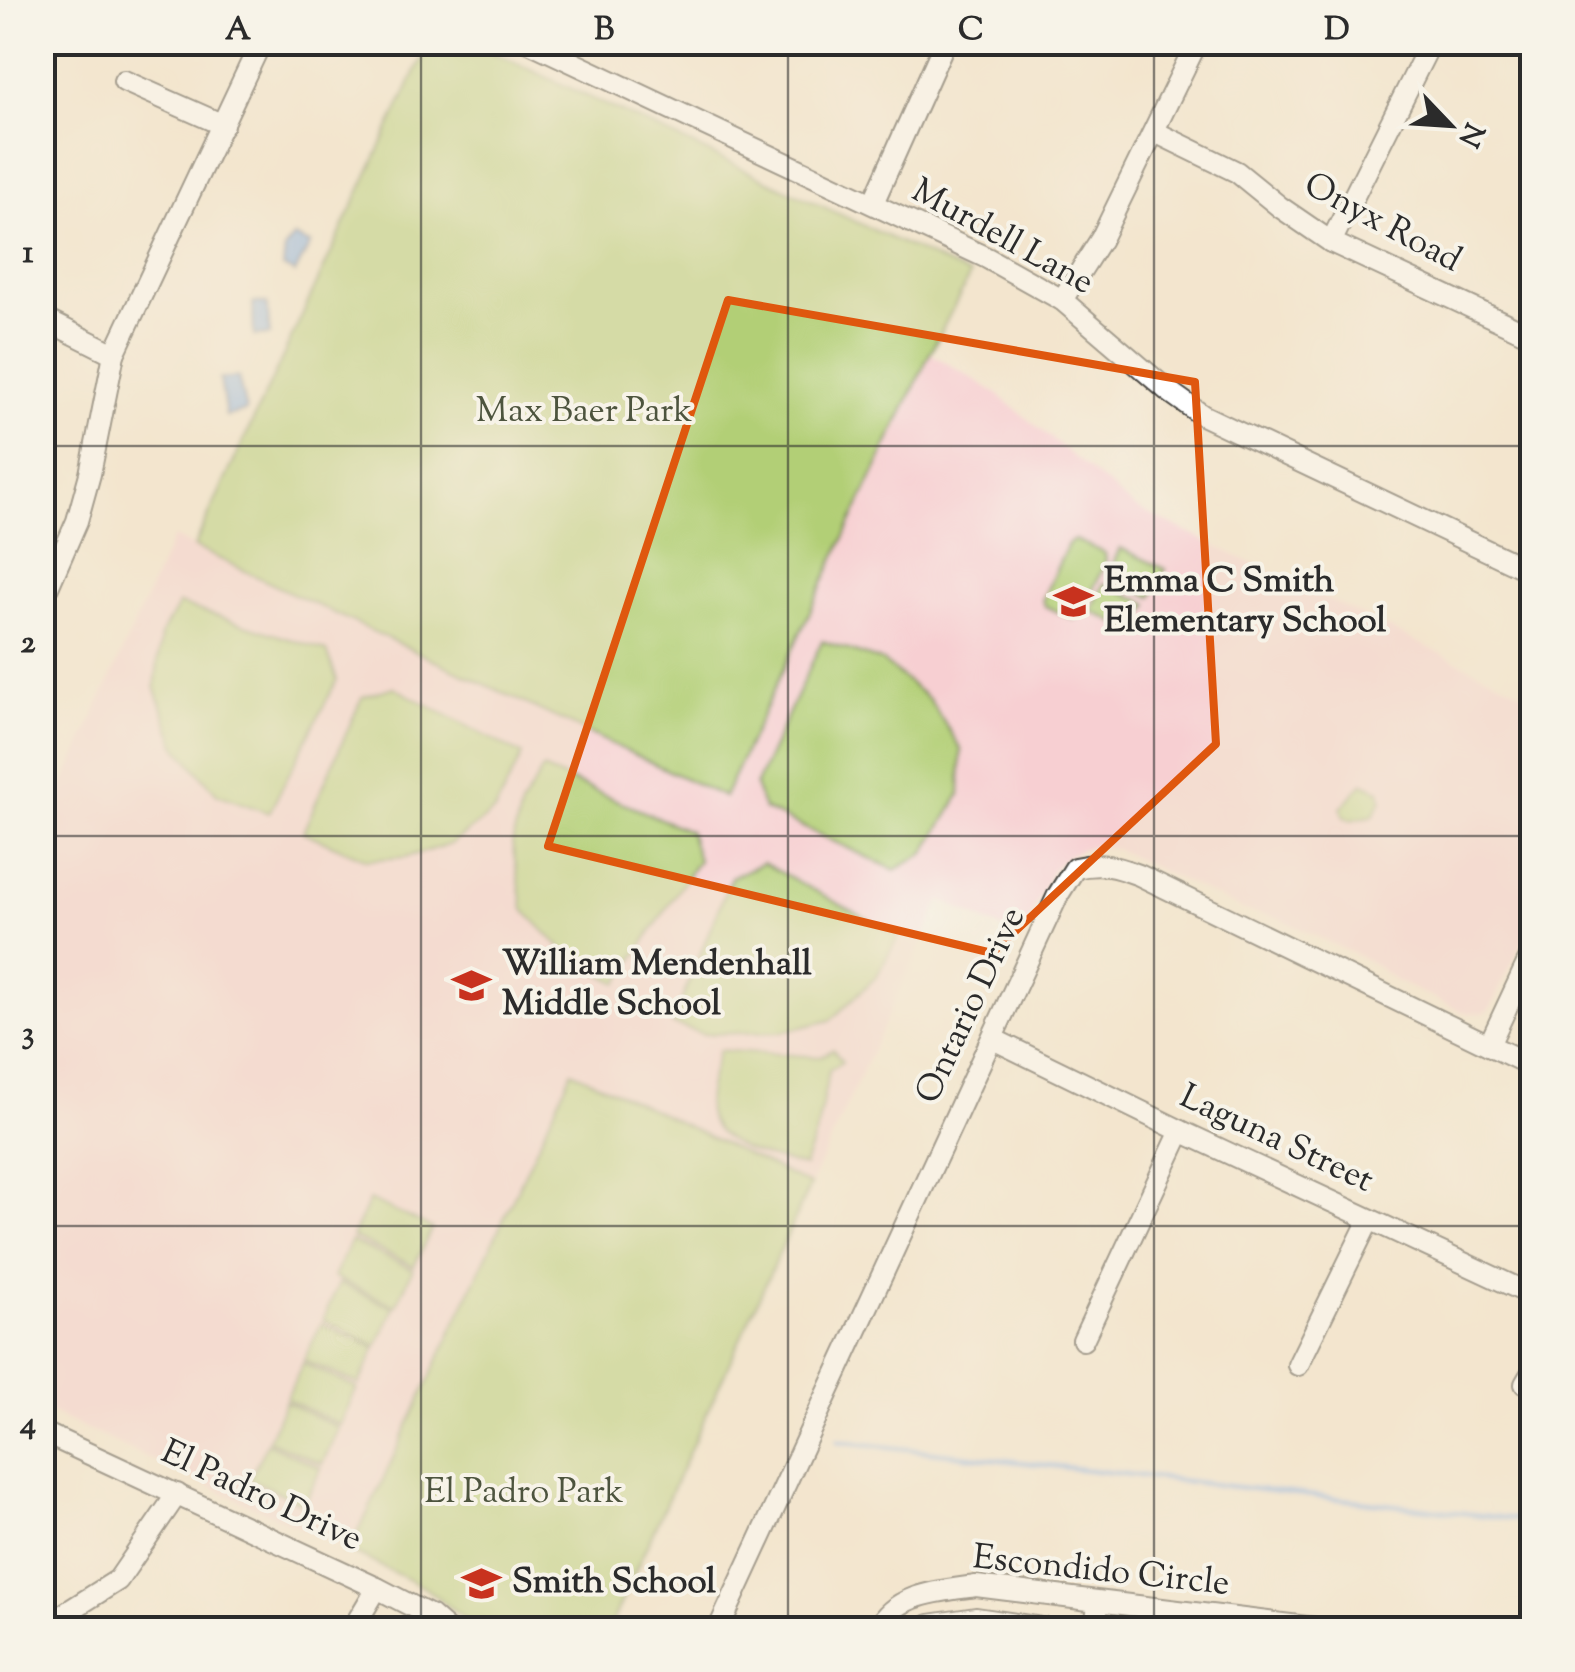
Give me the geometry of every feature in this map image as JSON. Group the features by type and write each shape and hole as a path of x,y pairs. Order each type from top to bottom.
{"street":[{"path":"44,594 77,521 114,354 261,42"},
{"name":"Murdell Lane","path":"530,42 987,258 1062,300 1202,416 1532,572"},
{"path":"872,204 945,42"},
{"path":"1062,300 1101,239 1197,42"},
{"path":"1332,242 1431,42"},
{"path":"124,81 224,126"},
{"name":"Onyx Road","path":"1155,132 1237,172 1280,208 1332,242 1532,336"},
{"path":"42,318 114,354"},
{"name":"Ontario Drive","path":"718,1630 1058,896 1076,868 1094,863 1113,865 1139,875 1532,1066"},
{"path":"1490,1046 1532,953"},
{"name":"Laguna Street","path":"994,1039 1180,1131 1532,1295"},
{"path":"1083,1340 1180,1131"},
{"path":"1298,1365 1369,1220"},
{"name":"El Padro Drive","path":"42,1432 376,1588 431,1616 447,1630"},
{"path":"42,1622 58,1618 118,1580 177,1494"},
{"name":"Escondido Circle","path":"877,1630 882,1620 917,1594 976,1586 1328,1629"},
{"path":"352,1630 376,1588"},
{"path":"1095,1630 1098,1603"},
{"path":"1127,1630 1130,1607"},
{"name":"Escondido Circle","path":"923,1630 929,1625 976,1618 1056,1630"}],"highlighted area":[{"path":"728,300 1195,382 1216,744 992,953 548,846"}],"shaded area":[{"name":"William Mendenhall Middle School","path":"930,353 995,392 1134,507 1532,697 1532,922 1491,1007 1484,1013 1468,1014 1396,981 1369,961 1278,918 1244,910 1116,849 1081,849 1052,870 1021,938 941,900 810,1185 572,1071 350,1551 43,1409 43,831 173,537 724,797"}],"green space":[{"name":"Max Baer Park","path":"429,43 473,43 970,275 724,797 194,547"},
{"path":"1075,540 1105,553 1106,561 1081,615 1074,619 1045,606 1042,600 1068,544"},
{"path":"1120,548 1165,569 1152,597 1108,576"},
{"path":"1104,583 1149,604 1136,632 1091,611"},
{"path":"179,604 327,651 337,680 269,813 217,794 176,745 155,687 161,634"},
{"path":"822,641 882,661 929,699 961,749 960,795 925,853 895,870 764,809 755,786"},
{"path":"393,687 522,755 495,811 451,844 406,857 367,860 303,832 362,697"},
{"path":"543,769 689,831 698,860 618,983 570,957 524,910 512,844 521,806"},
{"path":"1363,783 1380,790 1382,800 1373,816 1349,820 1341,808"},
{"path":"763,863 899,936 876,977 831,1020 781,1032 703,1034 672,1024 731,877"},
{"path":"833,1049 842,1062 829,1070 817,1130 804,1166 743,1148 728,1140 709,1118 707,1103 719,1050 821,1057"},
{"name":"El Padro Park","path":"572,1071 810,1185 609,1629 478,1629 425,1588 350,1551"},
{"path":"369,1200 432,1228 414,1266 352,1237"},
{"path":"351,1241 413,1269 396,1306 333,1277"},
{"path":"339,1283 394,1308 377,1346 323,1320"},
{"path":"321,1324 376,1348 359,1384 304,1360"},
{"path":"303,1363 357,1388 340,1425 286,1399"},
{"path":"285,1402 339,1428 322,1464 268,1440"},
{"path":"267,1443 321,1468 304,1504 249,1479"}],"water":[{"path":"294,237 310,244 295,273 283,267 285,248"},
{"path":"253,303 267,303 270,335 254,336"},
{"path":"238,377 246,411 226,416 220,379"}],"waterway":[{"path":"838,1441 1532,1521"}],"place":[{"name":"Emma C Smith Elementary School","path":"1074,602"},
{"name":"William Mendenhall Middle School","path":"472,985"},
{"name":"Smith School","path":"482,1583"}]}
